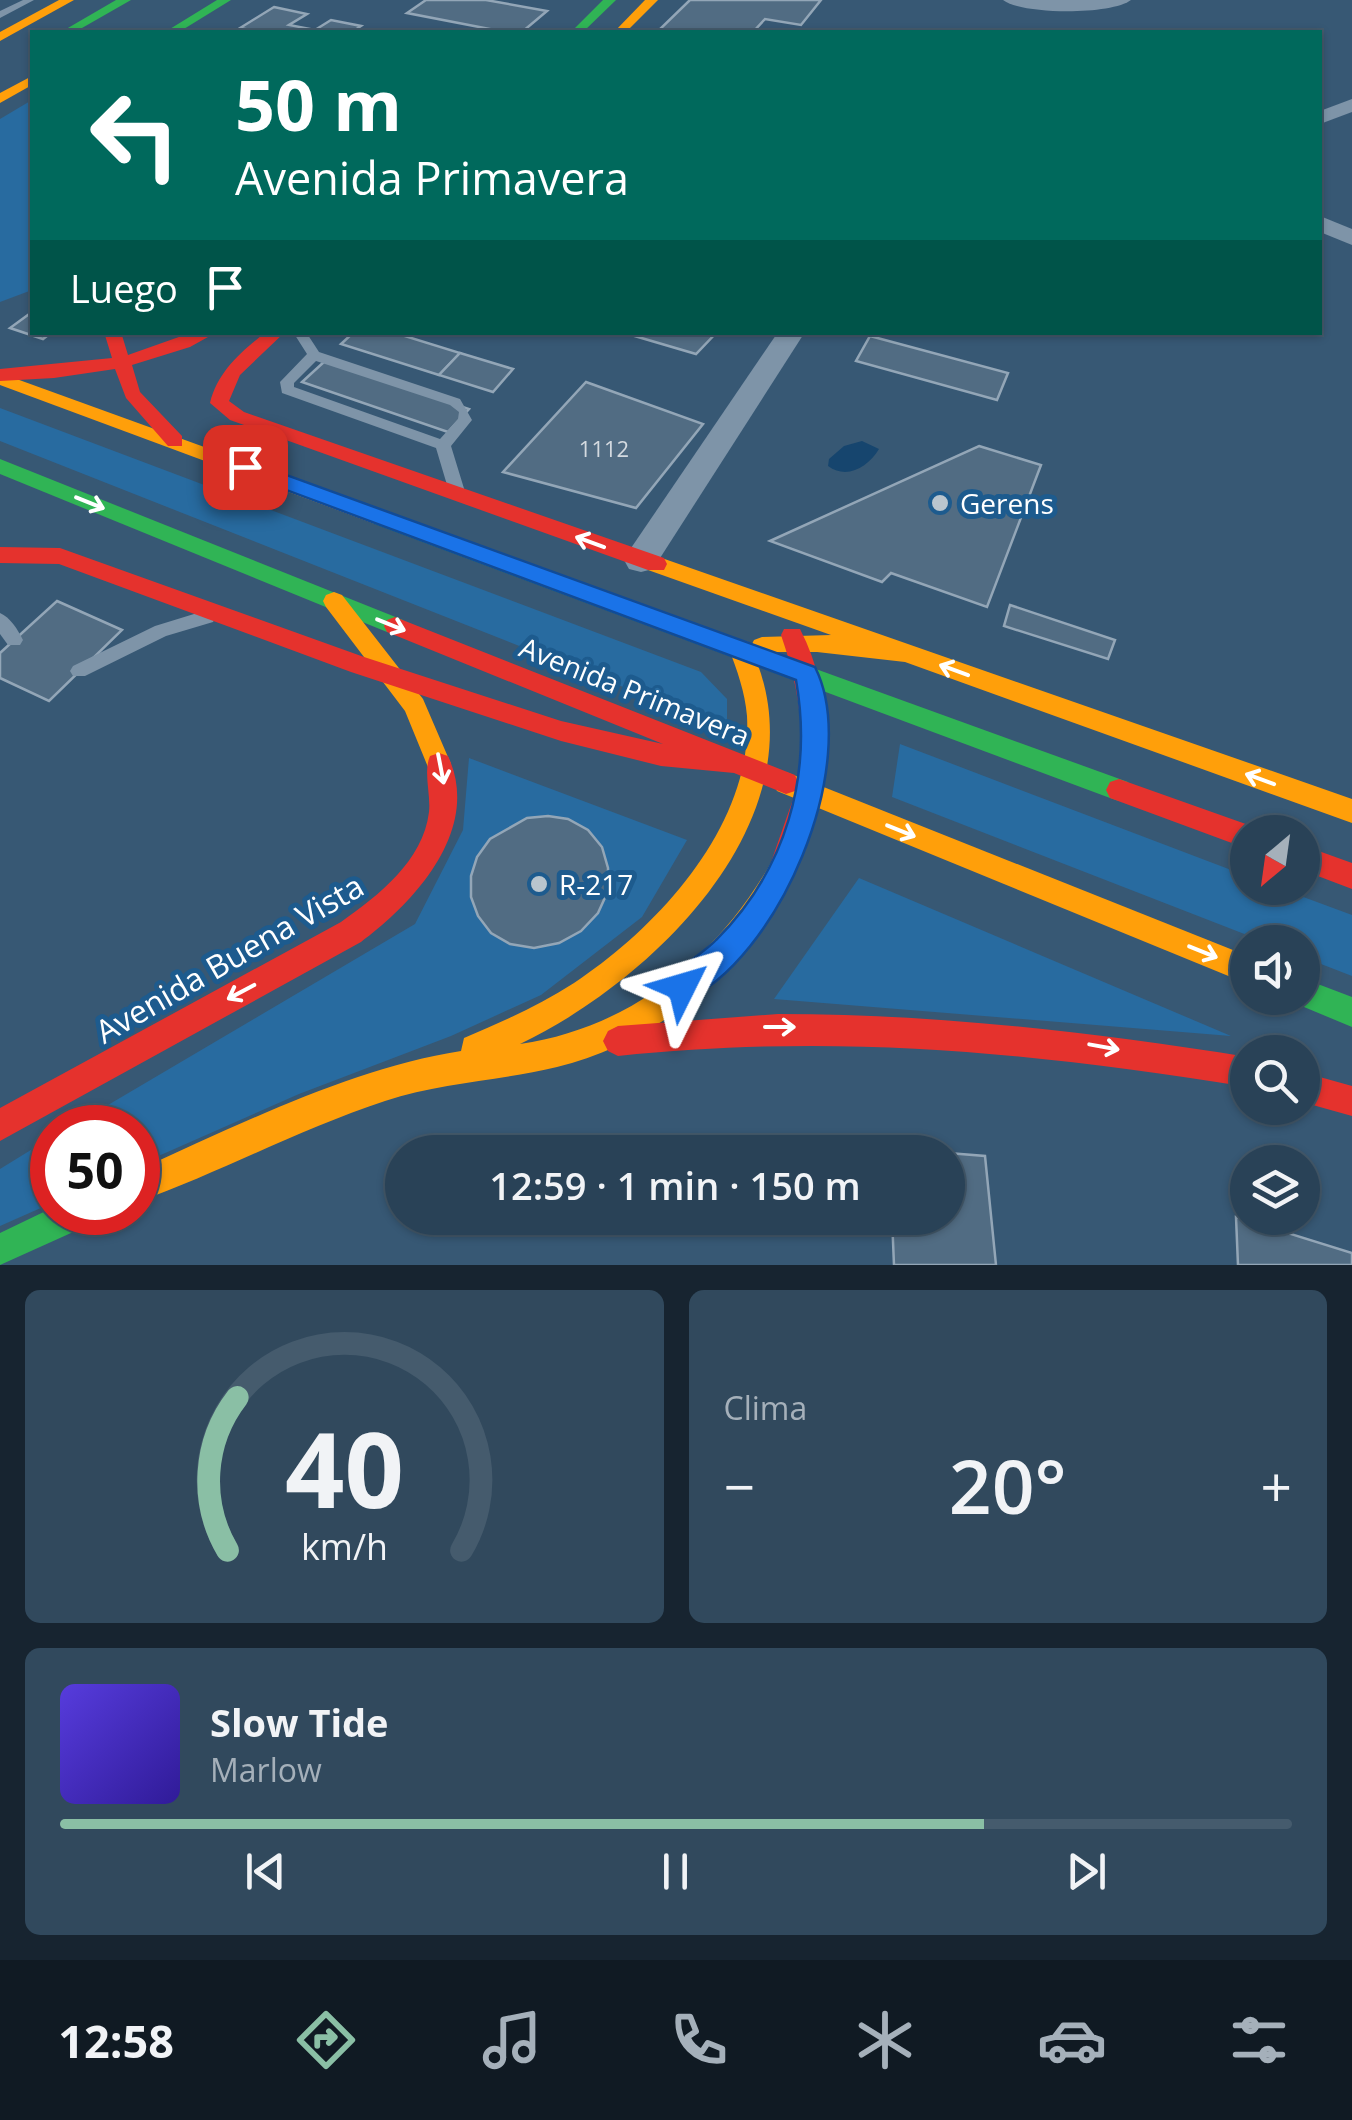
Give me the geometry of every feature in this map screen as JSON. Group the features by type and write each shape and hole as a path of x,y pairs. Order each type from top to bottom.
{"main road":[{"path":"0,37 68,0"},
{"path":"174,30 225,0"},
{"path":"579,30 610,0"},
{"path":"622,30 652,0"},
{"path":"72,30 132,8"},
{"path":"114,30 132,8"},
{"path":"0,100 30,81"},
{"path":"113,335 128,391 144,415 174,441"},
{"path":"0,377 118,365 164,352 202,335"},
{"path":"274,335 234,369 219,389 219,403 237,416 1352,812"},
{"path":"0,377 1230,830"},
{"name":"Avenida Primavera","path":"0,466 1230,963"},
{"path":"0,555 60,556 403,680 607,746 743,768"},
{"name":"Avenida Buena Vista","path":"0,1125 352,932 395,900 424,864 442,822 446,776 434,739 403,680 334,601"},
{"path":"579,1048 660,1006 726,950 761,907 788,862 810,796 814,715 807,674 776,608"},
{"path":"740,649 795,642 908,654"},
{"path":"160,1177 421,1074 530,1023 608,975 678,907 726,835 743,768 760,728 757,700 740,649"},
{"path":"1320,864 1352,876"},
{"path":"1320,999 1352,1012"},
{"path":"421,1074 678,1031 900,1026 1079,1043 1230,1069"},
{"path":"1320,1091 1352,1101"},
{"path":"0,1250 31,1235"}],"street":[{"path":"1012,0 1074,6 1122,0"},
{"path":"1322,117 1352,106"},
{"path":"1322,224 1352,238"},
{"path":"641,560 790,335"}],"lane":[{"path":"0,16 30,0"},
{"path":"301,335 314,355 462,411 465,420 443,445"},
{"path":"314,355 287,382 288,390 443,445"},
{"path":"443,445 458,495"},
{"path":"80,671 161,631 218,614"},
{"path":"0,620 14,640"}],"shaded area":[{"path":"30,101 30,291 0,302 0,119"},
{"path":"0,408 701,672 727,699 727,728 0,441"},
{"path":"862,441 879,449 863,466 842,472 828,466 829,459 844,446"},
{"path":"900,744 1230,870 1230,905 1320,903 1352,915 1352,976 1320,964 1320,925 1230,925 1230,928 892,797"},
{"path":"469,758 687,840 642,917 541,995 160,1155 160,1105 108,1105 415,924 463,830"},
{"path":"859,878 1230,1036 774,999"},
{"path":"30,1151 30,1213 0,1226 0,1169"}],"building":[{"path":"426,0 486,0 547,11 524,30 495,30 407,13"},
{"path":"690,0 821,0 801,25 765,19 755,30 659,30"},
{"path":"274,7 307,14 289,25 315,30 251,30 240,28"},
{"path":"331,20 361,26 355,30 315,30"},
{"path":"30,313 30,335 10,328"},
{"path":"351,335 402,335 460,353 439,375 341,344"},
{"path":"631,335 714,335 696,354"},
{"path":"870,336 1008,373 997,400 856,361"},
{"path":"460,353 513,369 493,392 439,375"},
{"path":"325,361 469,409 448,432 302,382"},
{"path":"586,382 703,424 636,508 503,472"},
{"name":"Gerens","path":"979,446 1041,465 987,607 891,573 882,582 770,541"},
{"path":"57,601 122,630 49,701 0,678 0,653"},
{"path":"1010,605 1115,640 1108,659 1004,626"},
{"name":"R-217","path":"527,818 568,819 588,830 602,847 608,868 608,891 598,913 581,931 559,943 534,948 510,944 491,933 478,916 471,897 471,876 477,857 490,839"},
{"path":"965,1154 985,1156 996,1265 894,1265 893,1235 965,1235"},
{"path":"1237,1235 1294,1235 1352,1253 1352,1265 1238,1265"}],"traffic: fast":[{"path":"71,30 125,0"},
{"path":"174,30 225,0"},
{"path":"579,30 610,0"},
{"path":"0,466 395,626"},
{"path":"379,518 1119,790"},
{"path":"1320,999 1352,1012"},
{"path":"0,1250 31,1235"}],"traffic: slow":[{"path":"0,37 68,0"},
{"path":"622,30 652,0"},
{"path":"0,99 30,81"},
{"path":"0,379 379,518"},
{"path":"656,564 1352,811"},
{"path":"334,601 415,706 439,764"},
{"path":"762,646 817,643 908,653"},
{"path":"475,1049 553,1011 597,984 655,934 708,870 745,799 756,761 757,704 740,649"},
{"path":"786,783 1230,963"},
{"path":"160,1176 310,1113 415,1076 554,1053 605,1037 667,1002 696,979 746,926 782,868"}],"traffic: jam":[{"path":"113,335 132,394 175,441"},
{"path":"0,375 107,365 202,335"},
{"path":"274,335 241,363 222,391 219,403 237,416 656,564"},
{"path":"0,555 60,556 359,665 561,731 661,755 732,763"},
{"path":"395,626 786,783"},
{"path":"782,868 805,809 814,752 810,695 792,635"},
{"path":"0,1125 372,917 409,882 435,840 443,791 439,764"},
{"path":"1119,790 1230,830"},
{"path":"1320,864 1352,876"},
{"path":"618,1041 778,1029 934,1032 1089,1048 1230,1069"},
{"path":"1320,1092 1352,1101"}],"place":[{"name":"Gerens","path":"940,503"},
{"name":"R-217","path":"539,884"}],"route":[{"path":"245,467 807,674 816,755 810,796 788,862 761,907 726,950 682,987"}]}
